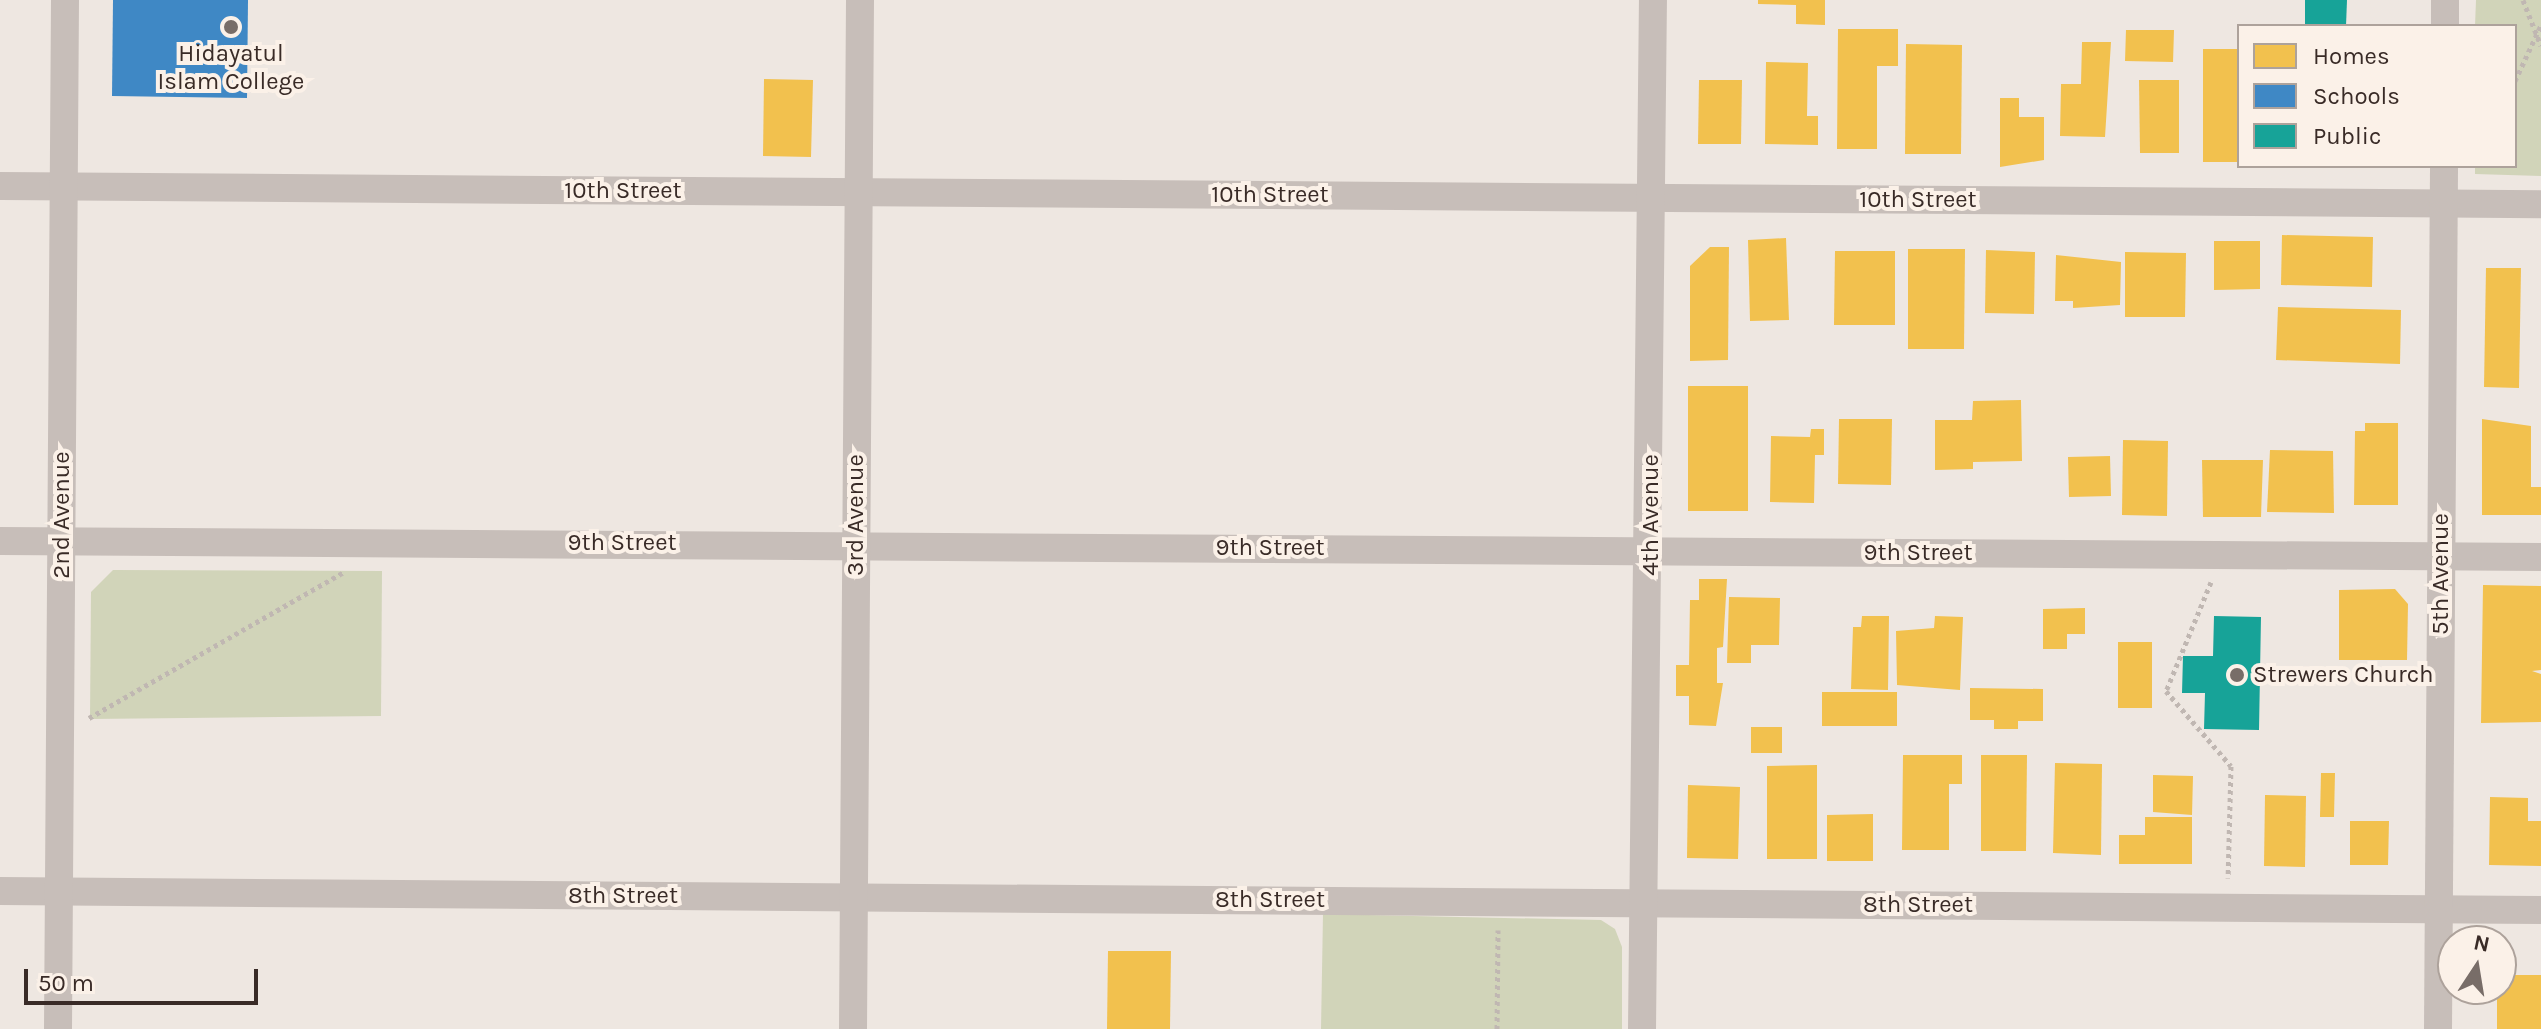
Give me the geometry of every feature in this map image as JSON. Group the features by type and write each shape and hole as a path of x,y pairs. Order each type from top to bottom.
{"street":[{"name":"2nd Avenue","path":"58,1029 65,0"},
{"name":"3rd Avenue","path":"853,1029 860,0"},
{"name":"4th Avenue","path":"1642,1029 1651,551 1653,0"},
{"path":"2445,0 2445,24"},
{"name":"5th Avenue","path":"2438,1029 2444,168"},
{"name":"10th Street","path":"0,186 2541,204"},
{"name":"9th Street","path":"0,541 2541,557"},
{"name":"8th Street","path":"0,891 2541,910"}],"path":[{"path":"2523,0 2541,46"},
{"path":"2517,77 2541,25"},
{"path":"2223,555 2166,691 2231,766 2228,907"},
{"path":"60,735 357,565"},
{"path":"1497,1029 1498,902"}],"green space":[{"path":"2476,0 2541,0 2541,176 2475,174 2475,168 2517,168 2517,24 2475,24"},
{"path":"113,570 382,571 381,716 90,719 91,592"},
{"path":"1323,914 1601,920 1615,929 1622,947 1622,1029 1321,1029"}],"building: Homes":[{"path":"1758,0 1825,0 1825,25 1796,24 1796,5 1758,4"},
{"path":"1838,29 1898,29 1898,66 1877,66 1877,149 1837,149"},
{"path":"2126,30 2174,30 2173,62 2125,61"},
{"path":"2082,42 2111,42 2105,137 2060,136 2061,84 2081,84"},
{"path":"1906,44 1962,45 1961,154 1905,154"},
{"path":"2203,49 2237,49 2237,162 2203,162"},
{"path":"1766,62 1808,63 1807,116 1818,116 1818,145 1765,144"},
{"path":"764,79 813,80 811,157 763,156"},
{"path":"1699,80 1742,80 1741,144 1698,144"},
{"path":"2139,80 2179,80 2179,153 2140,153"},
{"path":"2000,98 2019,98 2019,117 2044,117 2044,160 2000,167"},
{"path":"2282,235 2373,237 2372,287 2281,285"},
{"path":"1786,238 1789,320 1750,321 1748,240"},
{"path":"2214,241 2260,241 2260,289 2214,290"},
{"path":"1710,247 1729,247 1728,360 1690,361 1690,266"},
{"path":"1908,249 1965,249 1964,349 1908,349"},
{"path":"1986,250 2035,252 2034,314 1985,313"},
{"path":"1835,251 1895,251 1895,325 1834,325"},
{"path":"2125,252 2186,253 2185,317 2125,317"},
{"path":"2056,255 2121,262 2120,305 2073,308 2073,301 2055,301"},
{"path":"2486,268 2521,268 2519,388 2484,387"},
{"path":"2278,307 2401,310 2400,364 2276,360"},
{"path":"1688,386 1748,386 1748,511 1688,511"},
{"path":"2021,400 2022,461 1973,462 1973,469 1935,470 1935,420 1972,420 1973,401"},
{"path":"1839,419 1892,419 1891,485 1838,484"},
{"path":"2482,419 2531,426 2531,487 2541,487 2541,515 2482,515"},
{"path":"2365,423 2398,423 2398,505 2354,505 2355,431 2365,431"},
{"path":"1811,429 1824,429 1824,455 1815,455 1814,503 1770,502 1771,436 1810,437"},
{"path":"2123,440 2168,441 2167,516 2122,515"},
{"path":"2270,450 2333,451 2334,513 2267,512"},
{"path":"2110,456 2111,496 2069,497 2068,457"},
{"path":"2202,460 2263,460 2261,517 2203,517"},
{"path":"1699,579 1727,579 1723,647 1717,648 1717,683 1723,683 1716,726 1689,725 1689,696 1676,696 1676,665 1689,665 1690,600 1699,600"},
{"path":"2483,585 2541,586 2541,670 2532,671 2541,674 2541,722 2481,723"},
{"path":"2395,589 2408,604 2407,660 2339,660 2339,590"},
{"path":"1729,597 1780,598 1779,645 1751,645 1751,663 1727,663"},
{"path":"2085,608 2085,634 2067,634 2067,649 2043,649 2043,609"},
{"path":"1862,616 1889,616 1888,690 1851,689 1853,627 1861,627"},
{"path":"1935,616 1963,617 1960,690 1897,685 1896,631 1934,628"},
{"path":"2118,642 2152,642 2152,708 2118,708"},
{"path":"1970,688 2043,689 2043,721 2018,721 2018,729 1994,729 1994,720 1970,720"},
{"path":"1822,692 1897,692 1897,726 1822,726"},
{"path":"1751,727 1782,727 1782,753 1751,753"},
{"path":"1903,755 1962,755 1962,784 1949,784 1949,850 1902,850"},
{"path":"1981,755 2027,755 2026,851 1981,851"},
{"path":"2055,763 2102,764 2101,855 2053,853"},
{"path":"1817,765 1817,859 1767,859 1767,766"},
{"path":"2321,773 2335,773 2334,817 2320,817"},
{"path":"2153,775 2193,776 2192,815 2153,812"},
{"path":"1688,785 1740,787 1738,859 1687,858"},
{"path":"2265,795 2306,796 2305,867 2264,866"},
{"path":"2490,797 2528,798 2528,821 2541,821 2541,866 2489,865"},
{"path":"1873,814 1873,861 1827,861 1827,815"},
{"path":"2145,817 2192,817 2192,864 2119,864 2119,835 2145,835"},
{"path":"2350,821 2389,821 2388,865 2350,865"},
{"path":"1108,951 1171,951 1170,1029 1107,1029"},
{"path":"2517,975 2541,975 2541,1029 2497,1029 2497,1005 2517,1005"}],"building: Schools":[{"path":"113,0 248,0 247,98 112,96"}],"building: Public":[{"path":"2305,0 2347,0 2346,24 2305,24"},
{"path":"2214,616 2261,617 2259,730 2204,729 2205,693 2182,693 2183,656 2213,656"}],"place":[{"name":"Hidayatul Islam College","path":"231,27"},
{"name":"Strewers Church","path":"2237,675"}]}
